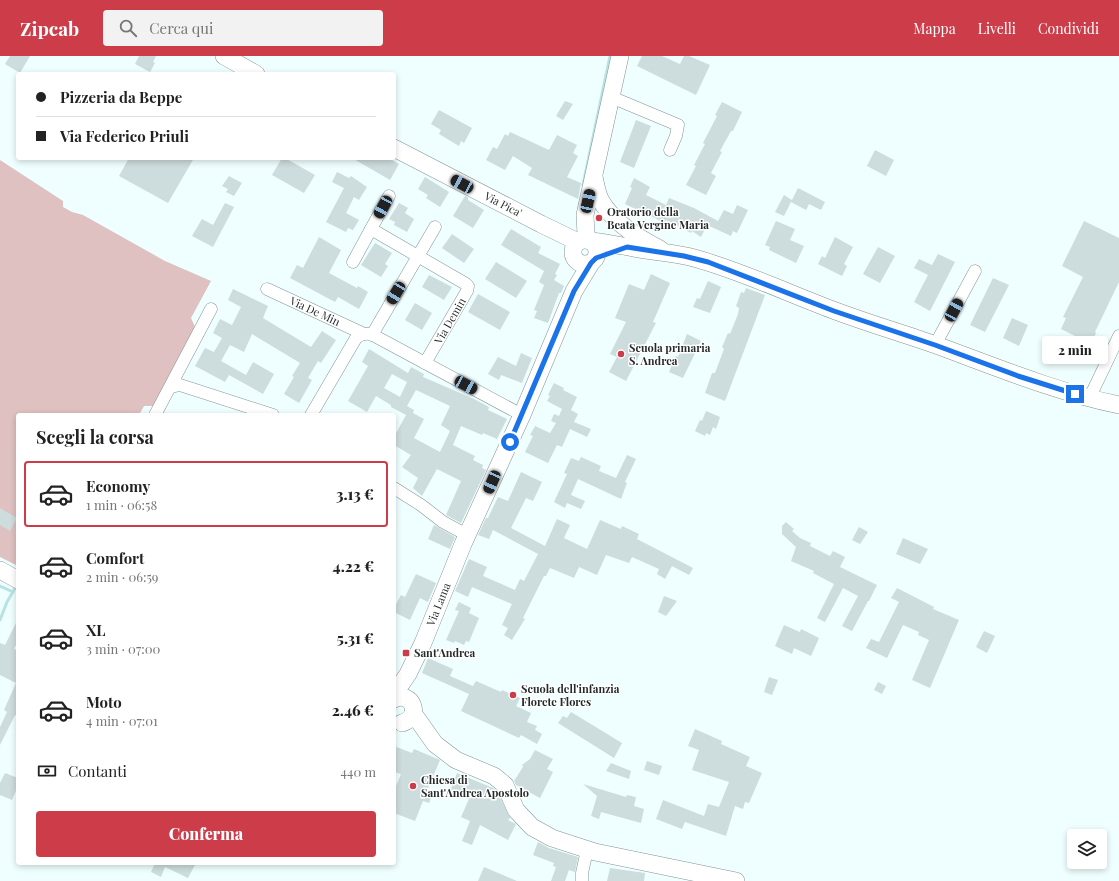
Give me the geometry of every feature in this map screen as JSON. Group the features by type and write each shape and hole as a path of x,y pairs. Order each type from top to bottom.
{"street":[{"path":"224,56 252,72"},
{"path":"580,246 586,234 585,215 620,56"},
{"path":"611,97 678,125 676,136 670,150"},
{"name":"Via Pica'","path":"396,149 548,228 568,246 580,246"},
{"path":"594,173 598,194 601,201 617,220 634,234 657,248 674,254"},
{"path":"353,262 390,196"},
{"path":"312,413 418,257 435,227"},
{"path":"371,229 418,257"},
{"path":"580,246 613,243 708,262 834,311 935,345 1018,376 1089,399 1119,405"},
{"path":"580,246 596,248 593,260"},
{"name":"Via Lama","path":"574,291 580,246"},
{"path":"593,260 627,247"},
{"name":"Via Demin","path":"418,257 466,284 468,289 425,363"},
{"name":"Via Lama","path":"396,693 408,674 423,643 467,535 522,415 574,291 593,260"},
{"path":"935,345 975,271"},
{"name":"Via De Min","path":"267,289 364,336"},
{"path":"156,413 211,309"},
{"path":"364,336 425,363 522,415"},
{"path":"1089,399 1119,336"},
{"path":"171,387 180,385 267,413"},
{"path":"396,489 422,505 443,522 467,535"},
{"path":"0,570 16,579"},
{"path":"405,715 411,689 408,674"},
{"path":"396,698 405,698 405,715 441,749 456,760 494,776 505,785 516,810 532,827 552,838 587,850 736,881"},
{"path":"582,881 582,873 587,850"}],"shaded area":[{"path":"0,160 63,201 63,207 72,212 83,215 165,261 211,281 191,318 195,327 154,406 144,406 140,413 16,413 16,565 0,557"}],"building":[{"path":"10,56 30,56 21,72 5,64"},
{"path":"139,56 156,56 153,62 155,63 150,72 135,64"},
{"path":"642,56 662,56 680,64 684,56 689,56 710,65 696,95 637,66"},
{"path":"565,101 573,104 563,120 556,116"},
{"path":"722,102 742,112 733,131 731,131 720,151 722,152 711,173 716,176 706,195 686,185 696,166 694,165 705,144 703,143 717,116 715,115"},
{"path":"439,110 472,128 464,143 461,141 459,146 439,134 441,130 431,124"},
{"path":"636,120 651,126 634,168 620,162"},
{"path":"510,132 549,150 557,135 577,145 573,153 578,156 567,177 581,183 578,199 528,175 532,168 513,156 505,170 486,160 493,147 497,149 505,134 508,136"},
{"path":"875,150 894,160 886,176 867,166"},
{"path":"128,160 193,160 168,203 119,176"},
{"path":"281,160 289,160 315,175 304,193 272,175"},
{"path":"355,160 392,160 399,164 390,180"},
{"path":"337,172 349,178 351,176 367,187 359,200 354,197 346,213 359,220 353,230 348,228 346,232 326,222 344,188 332,182"},
{"path":"229,176 242,183 234,196 226,192 228,189 222,186"},
{"path":"425,177 449,192 440,207 426,198 428,195 418,189"},
{"path":"634,178 650,187 646,195 666,205 669,198 694,208 718,221 724,210 733,214 737,205 748,210 737,233 733,231 731,236 707,225 701,237 692,231 691,233 666,220 665,223 625,204 632,188 630,187"},
{"path":"798,188 825,202 821,210 809,204 806,210 791,202 784,216 775,212 784,195 792,200"},
{"path":"465,196 468,197 468,200 484,210 473,228 453,216"},
{"path":"225,203 234,207 213,247 192,236 202,219 213,225"},
{"path":"399,203 408,208 405,213 414,219 407,232 394,225 395,222 389,219"},
{"path":"776,221 795,229 790,240 804,246 796,263 769,250 770,247 765,245"},
{"path":"1084,221 1119,238 1119,282 1095,332 1096,333 1087,355 1085,341 1061,329 1066,318 1063,317 1083,277 1062,266"},
{"path":"511,229 541,247 538,253 560,264 554,280 564,286 561,293 559,293 548,323 534,318 537,311 534,310 544,285 539,282 544,271 501,245"},
{"path":"452,234 474,249 464,263 442,248"},
{"path":"319,237 341,250 329,273 357,288 358,286 368,292 359,309 338,297 335,302 290,278 297,265 303,268"},
{"path":"835,237 853,247 844,264 847,266 842,276 818,264 822,256 825,258"},
{"path":"375,243 392,253 385,264 388,266 381,277 361,265"},
{"path":"878,247 895,256 880,283 863,274"},
{"path":"938,254 955,262 930,311 914,302 928,275 914,268 919,259 932,265"},
{"path":"496,262 527,281 516,298 485,279"},
{"path":"651,274 670,283 653,322 656,323 626,381 609,372 617,357 610,354 626,322 615,318 629,284 644,290"},
{"path":"429,275 452,287 444,300 422,287"},
{"path":"993,278 1009,285 985,332 970,325"},
{"path":"708,281 721,287 710,313 693,307 697,298 700,299"},
{"path":"746,288 765,295 725,401 705,393 712,373 715,373 724,349 722,347 728,333 730,334 738,314 739,308 736,306 741,292 744,293"},
{"path":"233,289 268,306 263,318 311,347 322,331 336,340 321,363 318,361 308,378 312,380 299,403 284,394 300,363 252,334 244,352 230,345 221,361 246,375 253,362 274,374 263,394 229,375 225,382 195,366 205,348 214,352 222,338 213,333 220,319 232,325 241,307 228,300"},
{"path":"478,294 510,312 500,330 468,312"},
{"path":"415,303 432,313 422,330 405,320"},
{"path":"1012,318 1028,325 1019,346 1003,338"},
{"path":"687,334 701,341 683,378 669,372 676,356 678,357"},
{"path":"369,349 408,373 411,367 424,374 423,377 474,399 489,407 488,410 507,419 497,439 483,433 482,435 461,426 453,445 475,456 473,460 483,465 482,468 486,470 461,523 446,515 461,481 437,469 422,496 413,488 418,478 402,467 411,455 396,446 396,433 406,415 391,407 391,405 376,396 367,412 348,401 368,366 362,362","holes":["392,374 407,382 400,397 384,388","416,390 450,406 441,425 450,431 440,452 414,438 424,419 413,413 414,410 407,406"]},
{"path":"521,353 532,358 522,383 501,375 499,380 488,374 498,357 516,366"},
{"path":"554,383 564,388 563,390 577,397 571,410 578,414 574,422 591,429 587,437 570,429 562,447 557,445 548,463 525,452 533,436 530,435 535,426 550,433 556,423 551,421 554,414 559,416 562,409 547,401 550,396 548,395"},
{"path":"706,411 720,417 716,429 713,427 710,435 706,433 705,436 695,431 700,420 702,421"},
{"path":"627,455 636,459 625,482 627,483 621,499 578,479 571,495 585,501 581,509 567,503 565,508 554,502 567,474 564,473 571,458 579,461 581,457 601,466 599,471 616,478"},
{"path":"521,472 542,482 533,501 526,498 511,528 545,546 557,519 570,525 564,538 587,549 600,520 621,529 622,526 639,534 637,539 693,568 689,575 672,566 665,579 657,574 659,569 632,557 629,563 606,555 597,575 579,567 574,578 550,568 546,576 544,576 523,618 525,619 512,640 504,635 508,628 502,625 512,604 472,587 468,597 455,591 469,559 487,567 483,576 515,590 520,579 524,581 538,554 493,530 489,539 478,535 498,497 508,501"},
{"path":"0,508 16,517 10,531 0,525"},
{"path":"786,522 794,529 792,531 800,538 811,543 810,546 830,556 833,551 845,557 840,567 877,585 852,631 842,626 858,596 843,588 825,622 817,618 834,584 813,573 814,571 791,561 796,547 782,534 782,526"},
{"path":"434,525 455,537 450,549 428,539"},
{"path":"859,527 868,532 860,544 852,540"},
{"path":"903,538 928,549 920,564 896,554"},
{"path":"416,574 436,583 428,602 420,598 410,620 396,613 396,604 401,595 405,597"},
{"path":"897,588 934,607 933,609 959,620 930,688 912,680 929,640 918,635 919,632 903,625 887,658 866,648 871,639 879,642 899,602 891,598"},
{"path":"664,596 677,601 666,616 658,612"},
{"path":"459,602 471,608 469,613 479,618 469,642 466,641 464,645 455,641 454,643 446,640 459,611 455,610"},
{"path":"16,623 16,644 14,649 16,650 16,683 0,675 0,643 5,645"},
{"path":"784,625 800,632 801,629 819,638 811,656 794,648 792,654 775,646"},
{"path":"984,631 995,636 987,653 976,647"},
{"path":"428,658 453,669 450,676 473,686 476,681 501,692 502,690 520,698 516,706 531,713 527,722 537,726 535,730 542,734 537,744 521,735 519,738 461,711 469,694 422,673"},
{"path":"769,677 778,680 772,695 764,692"},
{"path":"878,682 886,686 882,694 874,690"},
{"path":"16,683 16,716 15,715 0,745 0,727 7,712 4,710"},
{"path":"571,712 622,743 614,758 558,723 563,716 567,718"},
{"path":"695,729 722,741 721,744 750,757 746,766 762,773 749,803 745,802 743,809 735,806 726,836 685,822 682,829 656,819 663,800 704,816 708,804 719,807 729,782 692,770 699,750 688,746"},
{"name":"Chiesa di Sant'Andrea Apostolo","path":"396,747 412,753 414,749 440,760 427,791 433,793 429,803 423,801 415,821 396,814 396,786 401,774 396,773"},
{"path":"535,750 553,759 547,769 553,772 540,798 516,785 514,781 523,767 522,765 530,759"},
{"path":"647,761 662,766 659,775 644,770"},
{"path":"611,763 631,771 629,779 606,771"},
{"path":"5,773 16,777 16,791 12,800 0,795 0,783"},
{"path":"457,773 497,791 510,818 508,820 516,824 508,840 480,825 472,845 462,841 470,821 461,817 469,799 450,792"},
{"path":"583,784 626,797 627,795 636,797 634,806 644,809 641,823 601,812 599,819 591,816 597,796"},
{"path":"538,842 549,848 578,857 575,872 569,870 565,881 551,881 556,867 553,866 554,863 533,855"},
{"path":"154,865 195,865 188,878 165,867 161,877 151,872"},
{"path":"484,867 517,881 478,881"},
{"path":"610,868 645,873 644,881 607,881"}],"waterway":[{"path":"583,185 610,56"},
{"path":"0,586 13,592"},
{"path":"0,620 7,602 15,588"}],"place":[{"name":"Oratorio della Beata Vergine Maria","path":"599,218"},
{"name":"Scuola primaria S. Andrea","path":"621,354"},
{"name":"Sant'Andrea","path":"406,653"},
{"name":"Scuola dell'infanzia Florete Flores","path":"513,695"},
{"name":"Chiesa di Sant'Andrea Apostolo","path":"413,786"}],"route":[{"path":"510,442 574,291 591,263 596,258 627,247 696,258 834,311 935,345 1018,376 1075,394"}]}
